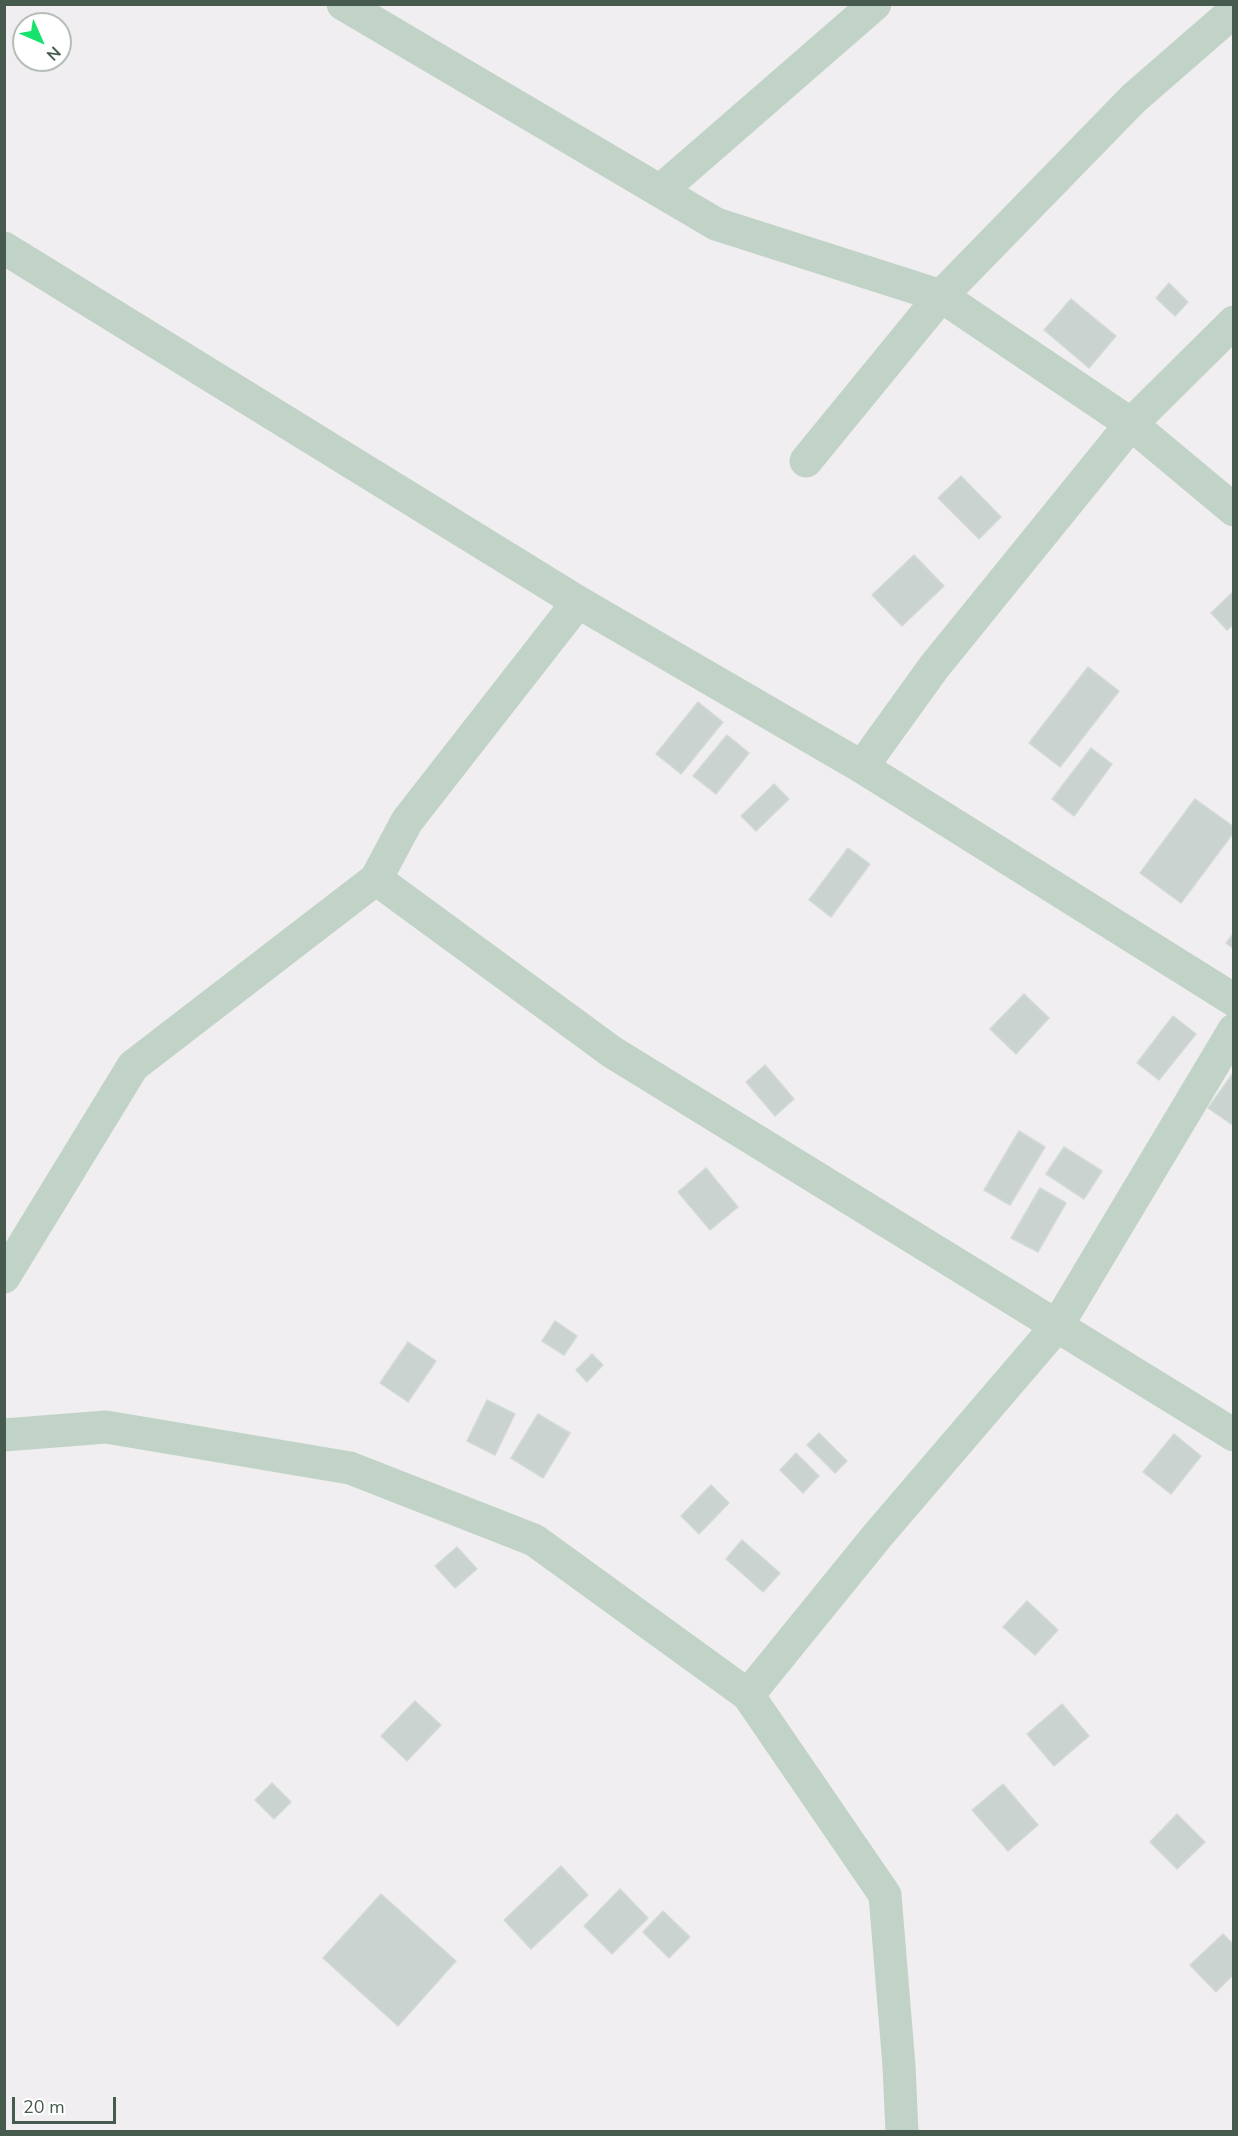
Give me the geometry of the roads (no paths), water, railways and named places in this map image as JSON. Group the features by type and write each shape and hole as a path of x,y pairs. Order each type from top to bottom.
{"street":[{"path":"343,4 716,224 941,296 1131,424 1233,510"},
{"path":"660,191 874,4"},
{"path":"806,461 941,296 1134,98 1233,10"},
{"path":"4,248 578,602 862,767 1233,1000"},
{"path":"862,767 934,667 1131,424 1233,322"},
{"path":"4,1277 133,1066 376,879 407,821 578,602"},
{"path":"376,879 612,1052 1233,1435"},
{"path":"748,1695 878,1535 1057,1326 1233,1030"},
{"path":"4,1435 106,1427 350,1468 534,1540 748,1695 885,1895 902,2132"}]}
